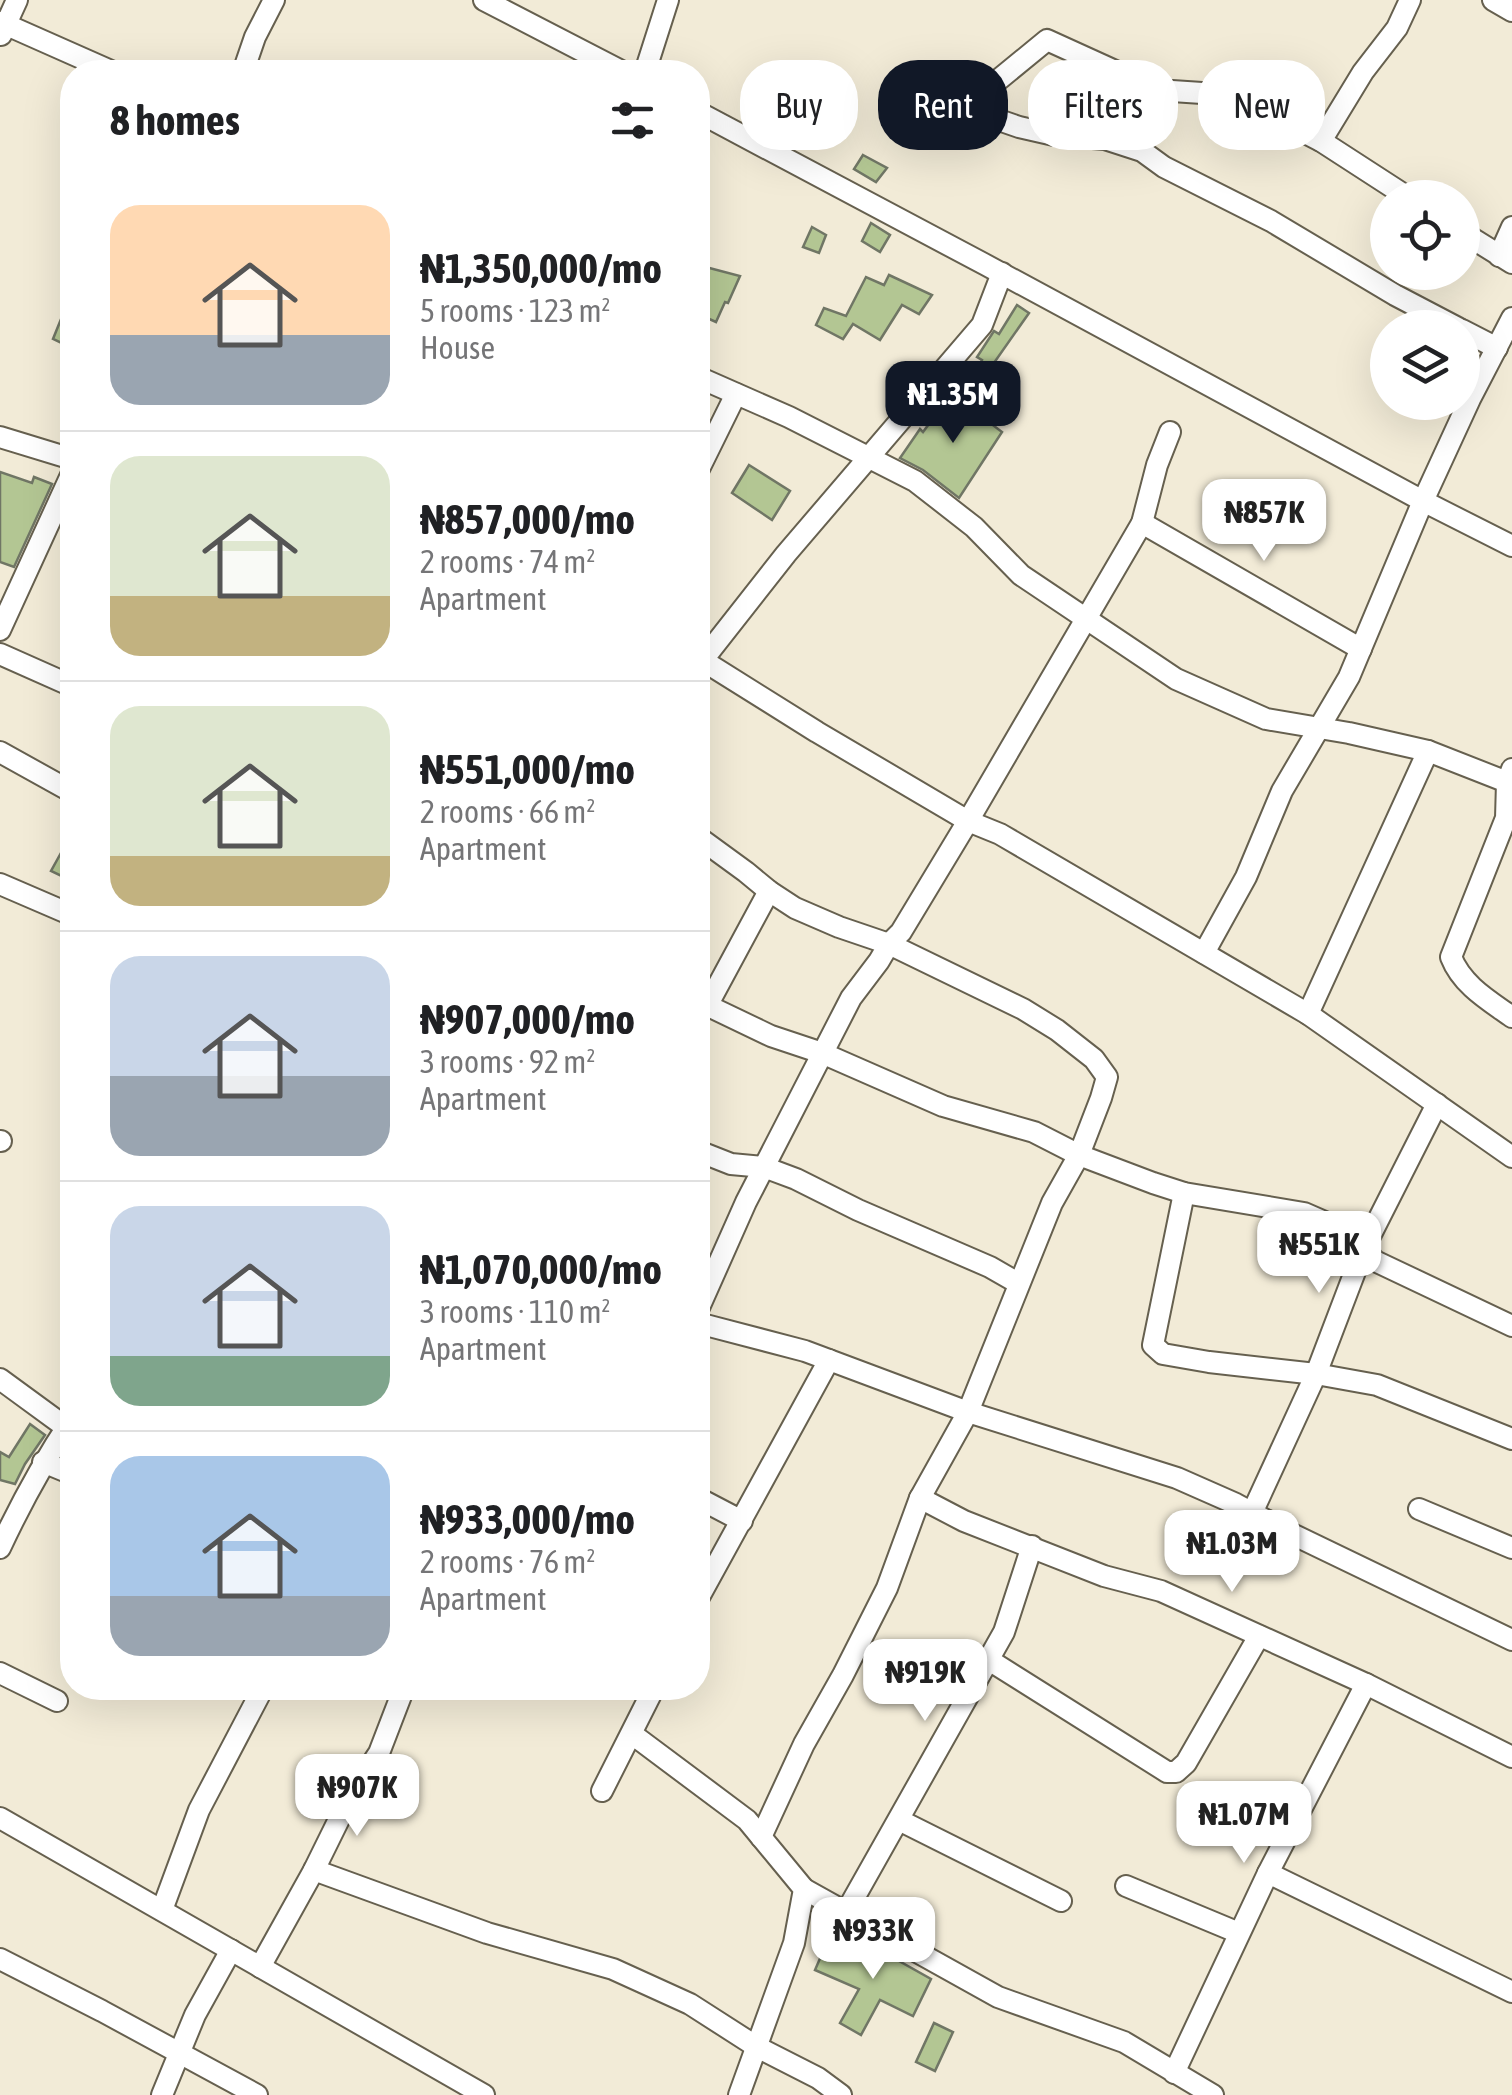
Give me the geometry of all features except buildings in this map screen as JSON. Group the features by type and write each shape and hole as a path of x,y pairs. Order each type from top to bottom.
{"street":[{"path":"16,0 2,29 81,60"},
{"path":"247,60 274,0"},
{"path":"484,0 600,60"},
{"path":"648,60 668,0"},
{"path":"1325,134 1363,72 1397,28 1410,0"},
{"path":"1493,0 1512,11"},
{"path":"1008,72 1047,40 1157,90 1198,93"},
{"path":"710,118 1512,546"},
{"path":"1008,122 1054,134 1104,139 1142,151 1164,167 1271,221 1424,310"},
{"path":"1325,144 1381,180"},
{"path":"1480,243 1506,260 1512,227"},
{"path":"710,650 786,554 982,324 1002,274"},
{"path":"1204,953 1246,876 1282,791 1349,677 1423,501 1512,318"},
{"path":"1480,340 1496,348"},
{"path":"710,382 915,481 974,527 1021,575 1176,679 1266,719 1428,751 1510,775 1506,818 1452,957 1468,984 1512,1017"},
{"path":"710,447 736,394"},
{"path":"710,1284 851,998 901,932 1142,523 1156,465 1170,432"},
{"path":"0,437 60,456"},
{"path":"0,630 60,499"},
{"path":"1142,523 1361,649"},
{"path":"0,654 60,681"},
{"path":"710,669 1308,1014 1512,1157"},
{"path":"1308,1014 1428,751"},
{"path":"0,752 60,785"},
{"path":"710,846 796,908 889,944 1023,1009 1094,1059 1106,1077 1078,1155 1052,1203 968,1412 920,1498 886,1588 760,1837"},
{"path":"1,888 60,910"},
{"path":"710,990 768,891"},
{"path":"710,1008 943,1106 1034,1132 1078,1155 1184,1193 1304,1213 1352,1234 1375,1261 1512,1326"},
{"path":"1252,1513 1316,1374 1364,1248 1437,1104"},
{"path":"710,1156 796,1179 1018,1283"},
{"path":"1184,1193 1154,1345 1164,1354 1377,1385 1512,1439"},
{"path":"710,1326 805,1351 968,1412 1177,1478 1512,1640"},
{"path":"710,1578 829,1360"},
{"path":"0,1378 60,1417"},
{"path":"0,1548 7,1509 60,1438"},
{"path":"43,1462 60,1469"},
{"path":"920,1498 964,1521 1104,1576 1162,1591 1366,1684 1512,1757"},
{"path":"710,1504 742,1521"},
{"path":"1419,1509 1512,1548"},
{"path":"845,1914 1004,1632 1032,1546"},
{"path":"989,1660 1168,1772 1176,1772 1186,1763 1259,1636"},
{"path":"0,1673 57,1701"},
{"path":"1174,2072 1268,1873 1366,1684"},
{"path":"162,1910 198,1810 258,1700"},
{"path":"260,1967 351,1795 378,1753 399,1700"},
{"path":"602,1791 632,1734 644,1700"},
{"path":"632,1734 747,1820 804,1889 998,1997 1124,2042 1213,2095"},
{"path":"0,1818 484,2095"},
{"path":"899,1820 1061,1901"},
{"path":"314,1870 487,1933 613,1969 690,2004 841,2095"},
{"path":"1268,1873 1512,1992"},
{"path":"1126,1886 1240,1933"},
{"path":"740,2095 794,1944 804,1889"},
{"path":"162,2095 195,2015 231,1950"},
{"path":"0,1960 181,2052 256,2095"}]}
